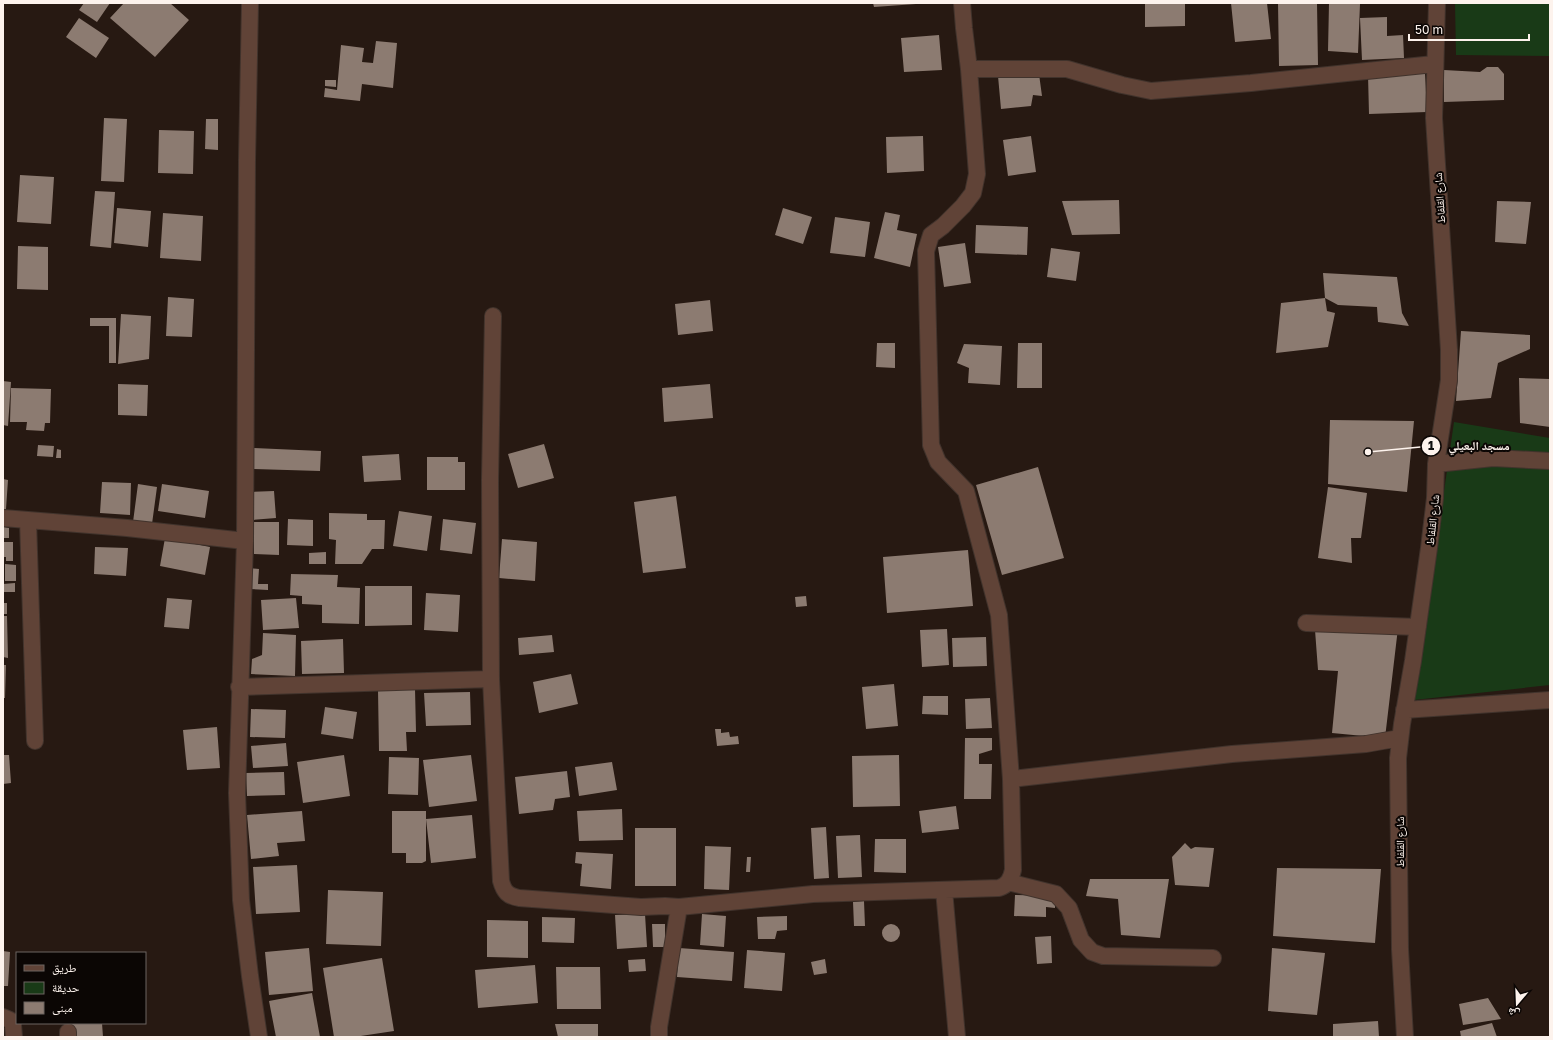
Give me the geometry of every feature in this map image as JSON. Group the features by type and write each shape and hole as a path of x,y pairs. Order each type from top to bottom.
{"street":[{"path":"250,3 247,160 245,541 239,687 237,793 241,900 259,1037"},
{"path":"493,316 490,480 491,679 501,881 504,891 510,896 519,898 641,907 679,907 813,894 999,888 1004,886 1011,878 1013,870 1011,779 999,615 966,491 938,462 931,445 926,251 931,235 943,226 963,206 973,193 977,174 969,69 962,3"},
{"name":"شارع القلفاط","path":"1405,1037 1400,934 1398,758 1404,710 1418,627 1435,498 1436,464 1448,380 1449,350 1434,118 1434,64 1437,3"},
{"path":"969,69 1067,69 1122,85 1151,91 1258,82 1434,64"},
{"path":"1436,464 1493,458 1550,461"},
{"path":"3,518 127,528 245,541"},
{"path":"28,520 36,741"},
{"path":"1306,623 1418,627"},
{"path":"239,687 491,679"},
{"path":"1404,710 1550,700"},
{"path":"1011,779 1232,754 1366,744 1400,738"},
{"path":"1008,882 1056,894 1069,908 1082,940 1092,952 1103,956 1213,958"},
{"path":"944,890 957,1037"},
{"path":"659,1037 659,1027 679,907"},
{"path":"3,1018 10,1020 13,1025 14,1037"}],"green space":[{"path":"1455,3 1550,3 1550,56 1456,55"},
{"path":"1454,422 1550,438 1550,685 1414,700"}],"building":[{"path":"84,3 110,3 97,22 79,10"},
{"path":"124,3 170,3 189,20 155,57 110,18"},
{"path":"873,3 916,3 916,4 874,7"},
{"path":"1145,3 1185,3 1185,26 1145,27"},
{"path":"1231,3 1267,3 1271,39 1235,42"},
{"path":"1278,3 1317,3 1318,65 1279,66"},
{"path":"1329,3 1360,4 1358,53 1328,51"},
{"path":"1387,17 1387,36 1403,35 1404,58 1362,60 1360,18"},
{"path":"79,18 109,38 96,58 66,37"},
{"path":"939,35 942,70 904,72 901,38"},
{"path":"376,41 397,43 393,88 362,84 360,101 324,97 325,88 337,90 341,45 364,48 362,62 373,63"},
{"path":"1487,67 1498,67 1504,74 1504,100 1444,102 1444,70 1480,72"},
{"path":"1425,73 1427,112 1369,114 1368,75"},
{"path":"1008,74 1039,74 1042,96 1033,95 1031,106 1001,109 998,76 1007,78"},
{"path":"325,80 336,80 336,87 325,86"},
{"path":"104,118 127,119 124,182 101,181"},
{"path":"206,119 218,119 218,150 205,149"},
{"path":"159,130 194,131 193,174 158,173"},
{"path":"923,136 924,171 887,173 886,137"},
{"path":"1031,136 1036,172 1008,176 1003,140"},
{"path":"20,175 54,177 51,224 17,222"},
{"path":"95,191 115,192 111,248 90,246"},
{"path":"1119,200 1120,234 1072,235 1062,201"},
{"path":"1497,201 1531,202 1526,244 1495,242"},
{"path":"117,208 151,211 148,247 114,243"},
{"path":"783,208 812,217 803,244 775,235"},
{"path":"885,212 900,215 897,230 917,234 910,267 874,258"},
{"path":"163,213 203,216 201,261 160,258"},
{"path":"835,217 870,222 865,257 830,253"},
{"path":"976,225 1028,227 1027,255 975,253"},
{"path":"965,243 971,283 944,287 938,247"},
{"path":"18,246 48,247 48,290 17,289"},
{"path":"1051,248 1080,252 1076,281 1047,277"},
{"path":"1323,273 1397,277 1402,313 1409,326 1378,322 1377,307 1338,305 1325,298"},
{"path":"168,297 194,299 192,337 166,336"},
{"path":"1325,298 1327,311 1335,313 1328,347 1276,353 1281,303"},
{"path":"710,300 713,331 678,335 675,304"},
{"path":"121,314 151,316 149,359 118,364"},
{"path":"90,318 116,318 116,363 109,363 109,326 90,326"},
{"path":"1461,331 1530,335 1530,349 1498,363 1491,398 1456,401"},
{"path":"877,343 895,343 895,368 876,367"},
{"path":"1018,343 1042,343 1042,388 1017,388"},
{"path":"964,344 1002,346 1000,385 968,383 969,368 957,363"},
{"path":"1519,378 1550,379 1550,427 1520,423"},
{"path":"3,381 11,382 8,426 3,425"},
{"path":"118,384 148,385 147,416 118,415"},
{"path":"710,384 713,418 664,422 662,388"},
{"path":"11,388 51,389 50,423 45,423 44,431 26,430 27,422 10,422"},
{"path":"1330,420 1414,421 1407,492 1328,484"},
{"path":"544,444 554,478 518,488 508,454"},
{"path":"38,445 54,446 53,457 37,456"},
{"path":"254,448 321,451 320,471 254,469"},
{"path":"57,449 61,450 61,458 56,458"},
{"path":"399,454 401,480 364,482 362,456"},
{"path":"427,457 458,457 458,462 465,462 465,490 427,490"},
{"path":"1038,467 1064,558 1002,575 976,485"},
{"path":"3,479 8,480 6,509 3,509"},
{"path":"102,482 131,483 130,515 100,513"},
{"path":"138,484 157,487 152,524 133,522"},
{"path":"162,484 209,491 205,518 158,511"},
{"path":"1328,487 1367,493 1361,538 1351,538 1352,563 1318,558"},
{"path":"274,491 276,518 252,520 250,492"},
{"path":"676,496 686,568 643,573 634,502"},
{"path":"399,511 432,516 427,551 393,546"},
{"path":"329,513 367,514 367,520 385,520 384,549 372,549 362,564 335,564 336,540 329,539"},
{"path":"288,519 313,520 313,546 287,545"},
{"path":"443,519 476,523 472,554 440,550"},
{"path":"254,522 279,522 279,555 254,554"},
{"path":"3,527 9,528 9,538 3,538"},
{"path":"165,538 210,547 205,575 160,566"},
{"path":"502,539 537,542 535,581 499,578"},
{"path":"3,542 13,542 13,561 6,561 6,557 3,557"},
{"path":"95,547 128,548 126,576 94,574"},
{"path":"968,550 973,606 887,613 883,557"},
{"path":"326,552 326,564 309,564 309,553"},
{"path":"5,564 16,565 16,581 5,581"},
{"path":"249,568 259,569 258,584 268,584 268,590 249,589"},
{"path":"291,574 338,575 337,587 360,588 359,624 322,623 322,605 302,604 302,596 290,595"},
{"path":"15,583 15,592 3,592 3,584"},
{"path":"365,586 412,586 412,625 365,626"},
{"path":"426,593 460,595 458,632 424,630"},
{"path":"806,596 807,606 796,607 795,597"},
{"path":"167,598 192,600 189,629 164,627"},
{"path":"296,598 299,628 263,630 261,600"},
{"path":"3,603 7,603 7,614 3,614"},
{"path":"3,616 7,616 8,658 3,657"},
{"path":"1398,628 1385,738 1332,733 1338,671 1318,670 1315,630"},
{"path":"947,629 949,665 922,667 920,630"},
{"path":"263,633 296,635 295,676 251,674 252,659 262,655"},
{"path":"552,635 554,652 519,655 518,638"},
{"path":"986,637 987,666 953,667 952,638"},
{"path":"343,639 344,673 302,674 301,641"},
{"path":"3,665 6,665 5,698 3,698"},
{"path":"571,674 578,704 539,713 533,682"},
{"path":"894,684 898,726 866,729 862,687"},
{"path":"415,689 416,732 406,732 407,751 379,751 378,690"},
{"path":"470,692 471,725 426,726 424,693"},
{"path":"923,696 948,696 948,715 922,714"},
{"path":"990,698 992,728 966,729 965,699"},
{"path":"325,707 357,712 353,739 321,734"},
{"path":"251,709 286,710 285,738 250,737"},
{"path":"217,727 220,768 187,770 183,730"},
{"path":"715,729 721,729 721,733 729,732 730,737 738,736 739,744 717,746"},
{"path":"965,738 992,738 992,750 979,754 979,764 992,764 991,799 964,799"},
{"path":"286,743 288,766 253,768 251,746"},
{"path":"3,755 9,755 11,783 3,784"},
{"path":"344,755 350,796 303,803 297,762"},
{"path":"471,755 477,801 429,807 423,760"},
{"path":"899,755 900,806 853,807 852,756"},
{"path":"389,757 419,758 418,795 388,794"},
{"path":"612,762 617,790 579,796 575,767"},
{"path":"567,771 570,797 555,799 553,810 519,814 515,777"},
{"path":"284,772 285,795 247,796 246,773"},
{"path":"956,806 959,829 922,833 919,811"},
{"path":"622,809 623,840 579,841 577,811"},
{"path":"302,811 305,841 277,843 279,856 251,859 247,815"},
{"path":"392,811 426,811 426,861 422,863 406,863 406,853 392,853"},
{"path":"472,815 476,858 431,863 426,819"},
{"path":"826,827 829,878 814,879 811,828"},
{"path":"635,828 676,828 676,886 635,886"},
{"path":"860,835 862,877 838,878 836,836"},
{"path":"875,839 906,839 906,873 874,872"},
{"path":"1185,843 1191,849 1195,847 1214,848 1209,887 1175,885 1172,857"},
{"path":"705,846 731,847 729,890 704,889"},
{"path":"576,852 613,854 611,889 580,886 582,864 575,863"},
{"path":"747,857 751,857 750,872 746,872"},
{"path":"297,865 300,912 256,914 253,867"},
{"path":"1277,868 1381,869 1375,943 1273,936"},
{"path":"1090,879 1169,879 1160,938 1121,935 1118,899 1086,896"},
{"path":"328,890 383,892 381,946 326,944"},
{"path":"1015,895 1055,896 1055,908 1046,907 1046,917 1014,916"},
{"path":"864,901 865,926 854,926 853,902"},
{"path":"645,914 647,947 617,949 615,915"},
{"path":"702,914 726,916 724,947 700,945"},
{"path":"787,916 787,930 777,931 775,939 758,939 757,917"},
{"path":"542,917 575,918 574,943 542,942"},
{"path":"487,920 528,921 528,958 487,957"},
{"path":"652,924 665,924 665,947 653,947"},
{"path":"887,924 895,924 900,929 898,940 895,942 887,942 882,937 882,929"},
{"path":"1051,936 1052,963 1037,964 1035,937"},
{"path":"309,948 313,991 269,995 265,952"},
{"path":"679,948 734,952 732,981 677,977"},
{"path":"1272,948 1325,953 1317,1015 1268,1011"},
{"path":"747,950 785,953 782,991 744,988"},
{"path":"3,951 10,952 8,986 3,986"},
{"path":"382,958 394,1031 354,1037 334,1037 323,968"},
{"path":"645,959 646,971 629,972 628,960"},
{"path":"825,959 827,973 814,975 811,962"},
{"path":"535,965 538,1003 478,1008 475,970"},
{"path":"556,967 600,967 601,1009 557,1009"},
{"path":"312,993 320,1037 276,1037 269,1001"},
{"path":"1488,998 1501,1019 1463,1025 1459,1004"},
{"path":"1378,1021 1379,1037 1333,1037 1333,1024"},
{"path":"1492,1023 1497,1037 1461,1037 1460,1031"},
{"path":"70,1024 102,1024 103,1037 70,1037"},
{"path":"555,1024 598,1024 598,1037 558,1037"}],"place":[{"name":"مسجد البعيلي","path":"1368,452"}]}
